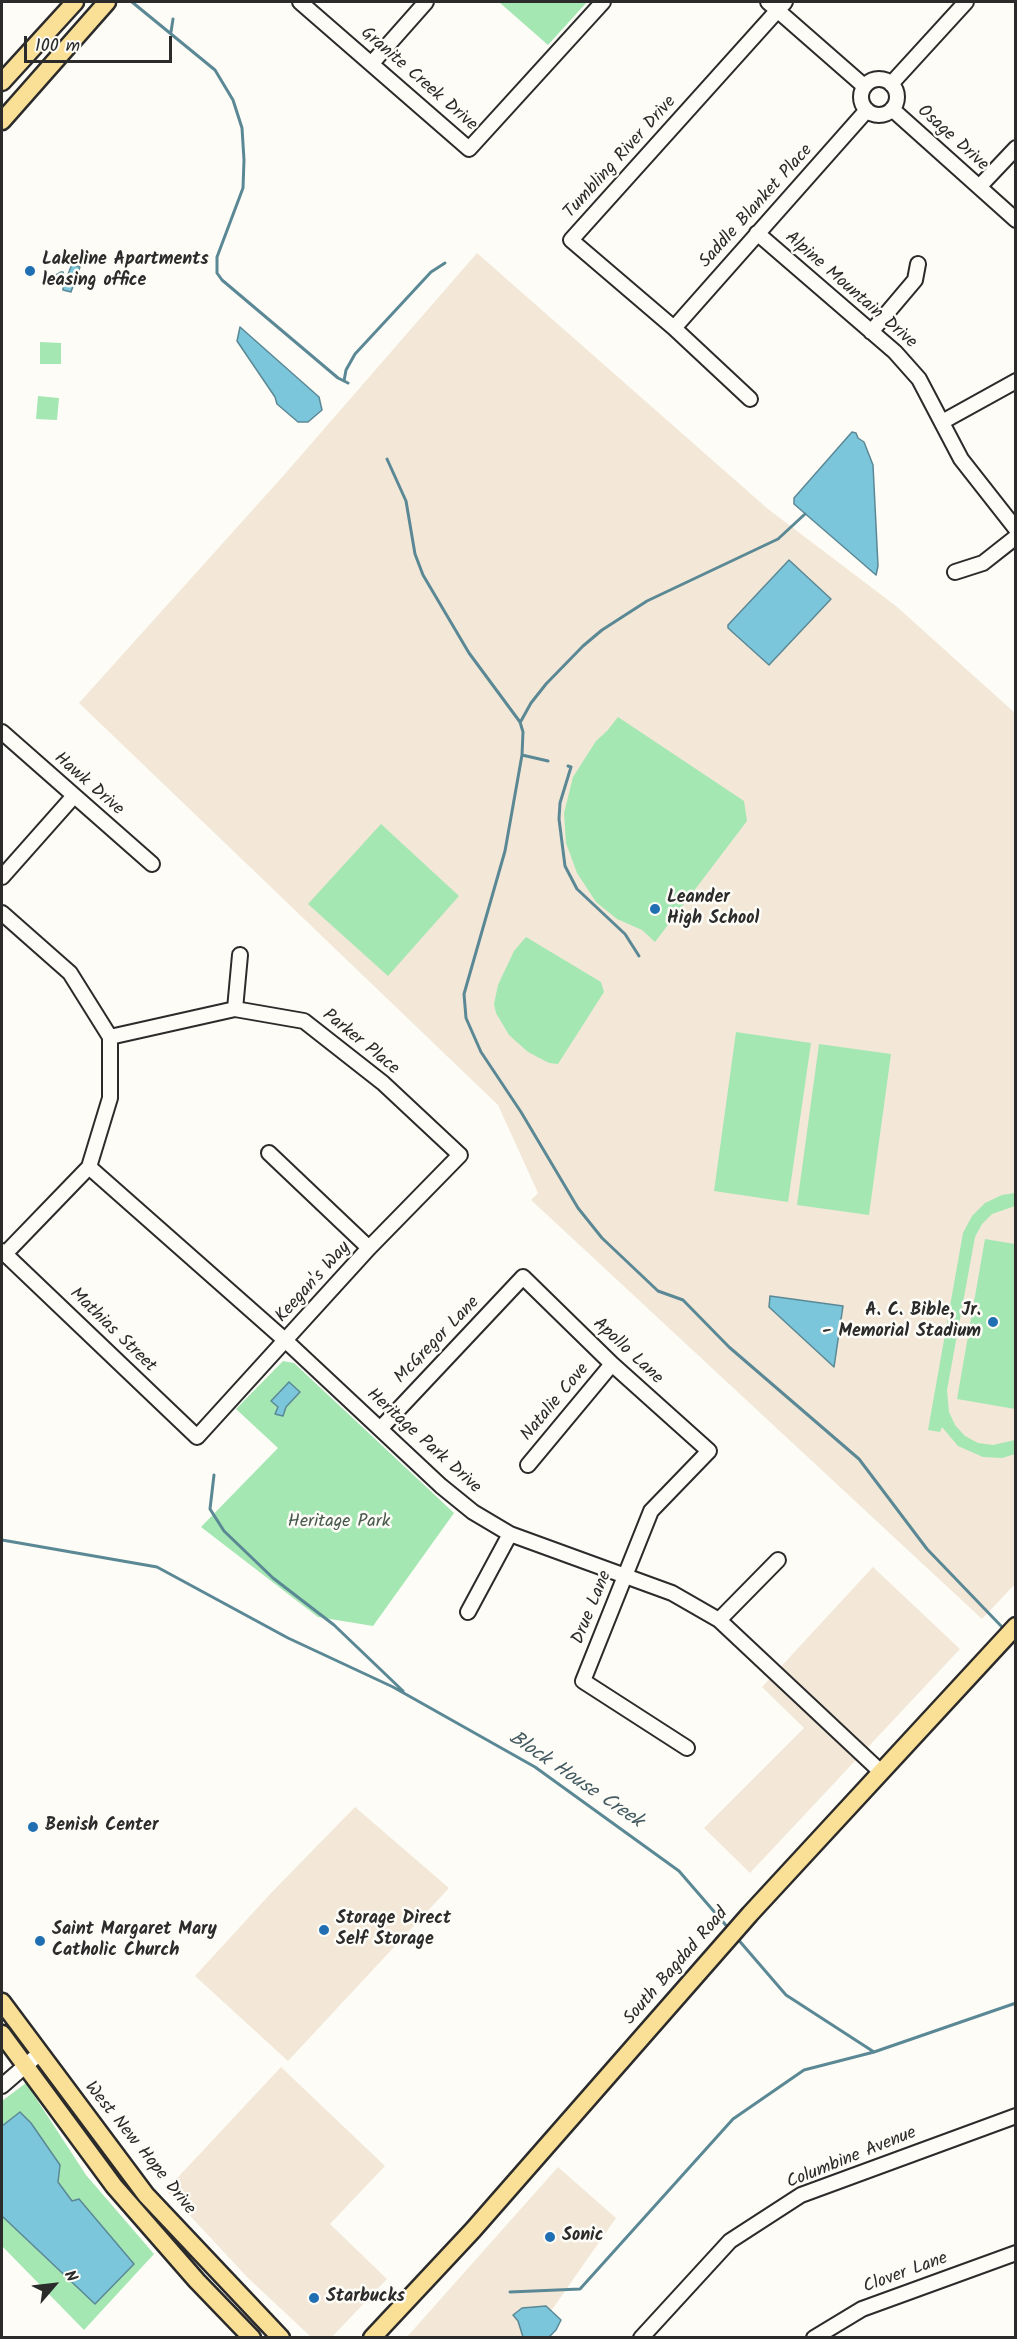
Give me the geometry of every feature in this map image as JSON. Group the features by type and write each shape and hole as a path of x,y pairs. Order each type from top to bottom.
{"main road":[{"path":"2,82 75,2"},
{"path":"2,121 107,2"},
{"name":"South Bagdad Road","path":"372,2337 473,2230 750,1914 1016,1626"},
{"name":"West New Hope Drive","path":"2,2002 146,2195 281,2337"},
{"path":"2,2034 114,2186 197,2282 252,2337"}],"street":[{"name":"Granite Creek Drive","path":"300,2 469,149 603,2"},
{"path":"372,63 426,2"},
{"path":"891,84 966,2"},
{"path":"777,4 864,86"},
{"name":"Tumbling River Drive","path":"750,399 674,328 571,240 777,4"},
{"path":"877,79 891,84 897,96 892,109 880,115 867,110 861,96 864,86 877,79"},
{"name":"Osage Drive","path":"892,109 1016,220"},
{"name":"Saddle Blanket Place","path":"674,328 867,110"},
{"path":"979,188 1016,148"},
{"name":"Alpine Mountain Drive","path":"757,233 895,352 919,379 961,459 1016,529"},
{"path":"871,332 915,280 918,264"},
{"path":"942,422 1016,381"},
{"path":"955,572 983,563 1016,537"},
{"name":"Hawk Drive","path":"2,732 152,864"},
{"path":"2,877 74,796"},
{"path":"2,913 70,973 110,1037 110,1098 90,1167 3,1253"},
{"path":"235,1009 240,955"},
{"name":"Parker Place","path":"110,1037 235,1009 304,1021 383,1083 460,1155"},
{"path":"269,1153 369,1248"},
{"name":"Keegan's Way","path":"197,1437 369,1248 460,1155"},
{"name":"Heritage Park Drive","path":"90,1167 285,1341 449,1493 473,1512 510,1534 672,1593 719,1620 881,1772"},
{"name":"Mathias Street","path":"3,1253 197,1437"},
{"name":"Apollo Lane","path":"523,1277 612,1364 709,1451"},
{"name":"McGregor Lane","path":"380,1429 523,1277"},
{"name":"Natalie Cove","path":"528,1465 612,1364"},
{"name":"Drue Lane","path":"687,1748 583,1681 651,1511 709,1451"},
{"path":"468,1612 510,1534"},
{"path":"719,1620 778,1560"},
{"path":"2,2086 40,2053"},
{"name":"Columbine Avenue","path":"641,2337 730,2241 801,2195 1016,2116"},
{"name":"Clover Lane","path":"814,2337 862,2309 1016,2253"}],"shaded area":[{"name":"Leander High School","path":"477,253 768,509 896,606 1015,713 1016,1583 982,1619 531,1200 538,1193 498,1105 79,703 284,475"},
{"path":"873,1567 960,1649 750,1873 704,1828 804,1728 762,1687"},
{"name":"Storage Direct Self Storage","path":"355,1807 449,1888 288,2061 195,1976 271,1893"},
{"path":"281,2067 385,2166 330,2224 387,2279 332,2337 311,2337 248,2278 166,2190"},
{"path":"558,2167 616,2218 533,2337 406,2338"}],"green space":[{"path":"499,2 587,2 548,45"},
{"path":"40,342 61,343 61,364 40,364"},
{"path":"38,396 59,398 57,420 36,419"},
{"path":"618,717 744,801 747,821 655,942 642,930 617,919 596,902 577,873 566,843 564,813 573,777 596,741"},
{"path":"381,824 459,896 388,976 308,904"},
{"path":"526,937 601,982 604,992 558,1064 549,1063 528,1052 509,1035 496,1013 494,1004 498,985 514,951"},
{"path":"736,1032 811,1043 788,1202 714,1191"},
{"path":"819,1044 891,1054 869,1215 797,1205"},
{"name":"A. C. Bible, Jr. - Memorial Stadium","path":"1015,1193 1015,1206 992,1214 982,1224 975,1237 947,1390 949,1412 955,1425 965,1436 978,1443 993,1445 1015,1440 1015,1454 1002,1458 983,1457 958,1446 942,1427 940,1432 928,1430 963,1233 972,1216 985,1203 1002,1195"},
{"name":"A. C. Bible, Jr. - Memorial Stadium","path":"985,1239 1015,1244 1015,1409 957,1399"},
{"name":"Heritage Park","path":"283,1361 294,1363 454,1513 373,1626 318,1617 201,1527 278,1448 236,1409"},
{"path":"26,2083 86,2175 154,2254 84,2330 2,2246 2,2101"}],"water":[{"path":"72,264 80,267 71,292 63,290 63,283 57,286 55,280 56,275 61,272 64,277 67,277"},
{"path":"240,327 319,397 322,410 308,422 298,422 277,404 275,397 237,341"},
{"path":"852,432 864,442 873,465 878,566 876,575 794,504 794,498"},
{"path":"789,560 831,599 769,665 728,628 728,625"},
{"path":"770,1296 843,1306 834,1367 769,1307"},
{"path":"289,1382 300,1392 286,1407 283,1416 275,1414 278,1407 271,1401"},
{"path":"20,2112 31,2123 60,2165 58,2182 72,2201 79,2199 134,2264 95,2304 2,2216 2,2126"},
{"path":"546,2306 561,2320 556,2330 549,2337 523,2337 518,2321 513,2315 522,2308"}],"waterway":[{"path":"132,2 215,70 233,100 242,128 243,188 217,257 217,273 222,280 338,378 348,383"},
{"path":"171,32 173,19"},
{"path":"344,381 346,370 355,354 431,272 445,263"},
{"path":"387,459 406,501 415,554 423,575 469,653 520,722 523,732 522,755 505,851 464,994 466,1018 481,1052 521,1112 578,1208 602,1238 658,1291 683,1300 729,1347 859,1459 927,1549 1004,1629"},
{"path":"521,721 546,684 602,630 647,601 778,539 805,514"},
{"path":"522,755 548,761"},
{"path":"568,766 571,767 560,803 559,819 565,866 577,889 625,934 639,956"},
{"path":"214,1475 210,1509 224,1531 273,1578 334,1625 403,1691"},
{"name":"Block House Creek","path":"2,1540 157,1567 288,1638 393,1687 535,1767 679,1871 730,1930"},
{"name":"Block House Creek","path":"736,1937 786,1995 874,2052 1016,2003"},
{"path":"510,2292 580,2289 733,2119 804,2070 874,2052"}],"place":[{"name":"Lakeline Apartments leasing office","path":"30,271"},
{"name":"Leander High School","path":"655,909"},
{"name":"A. C. Bible, Jr. - Memorial Stadium","path":"993,1322"},
{"name":"Benish Center","path":"33,1827"},
{"name":"Storage Direct Self Storage","path":"324,1930"},
{"name":"Saint Margaret Mary Catholic Church","path":"40,1941"},
{"name":"Sonic","path":"550,2237"},
{"name":"Starbucks","path":"314,2298"}]}
